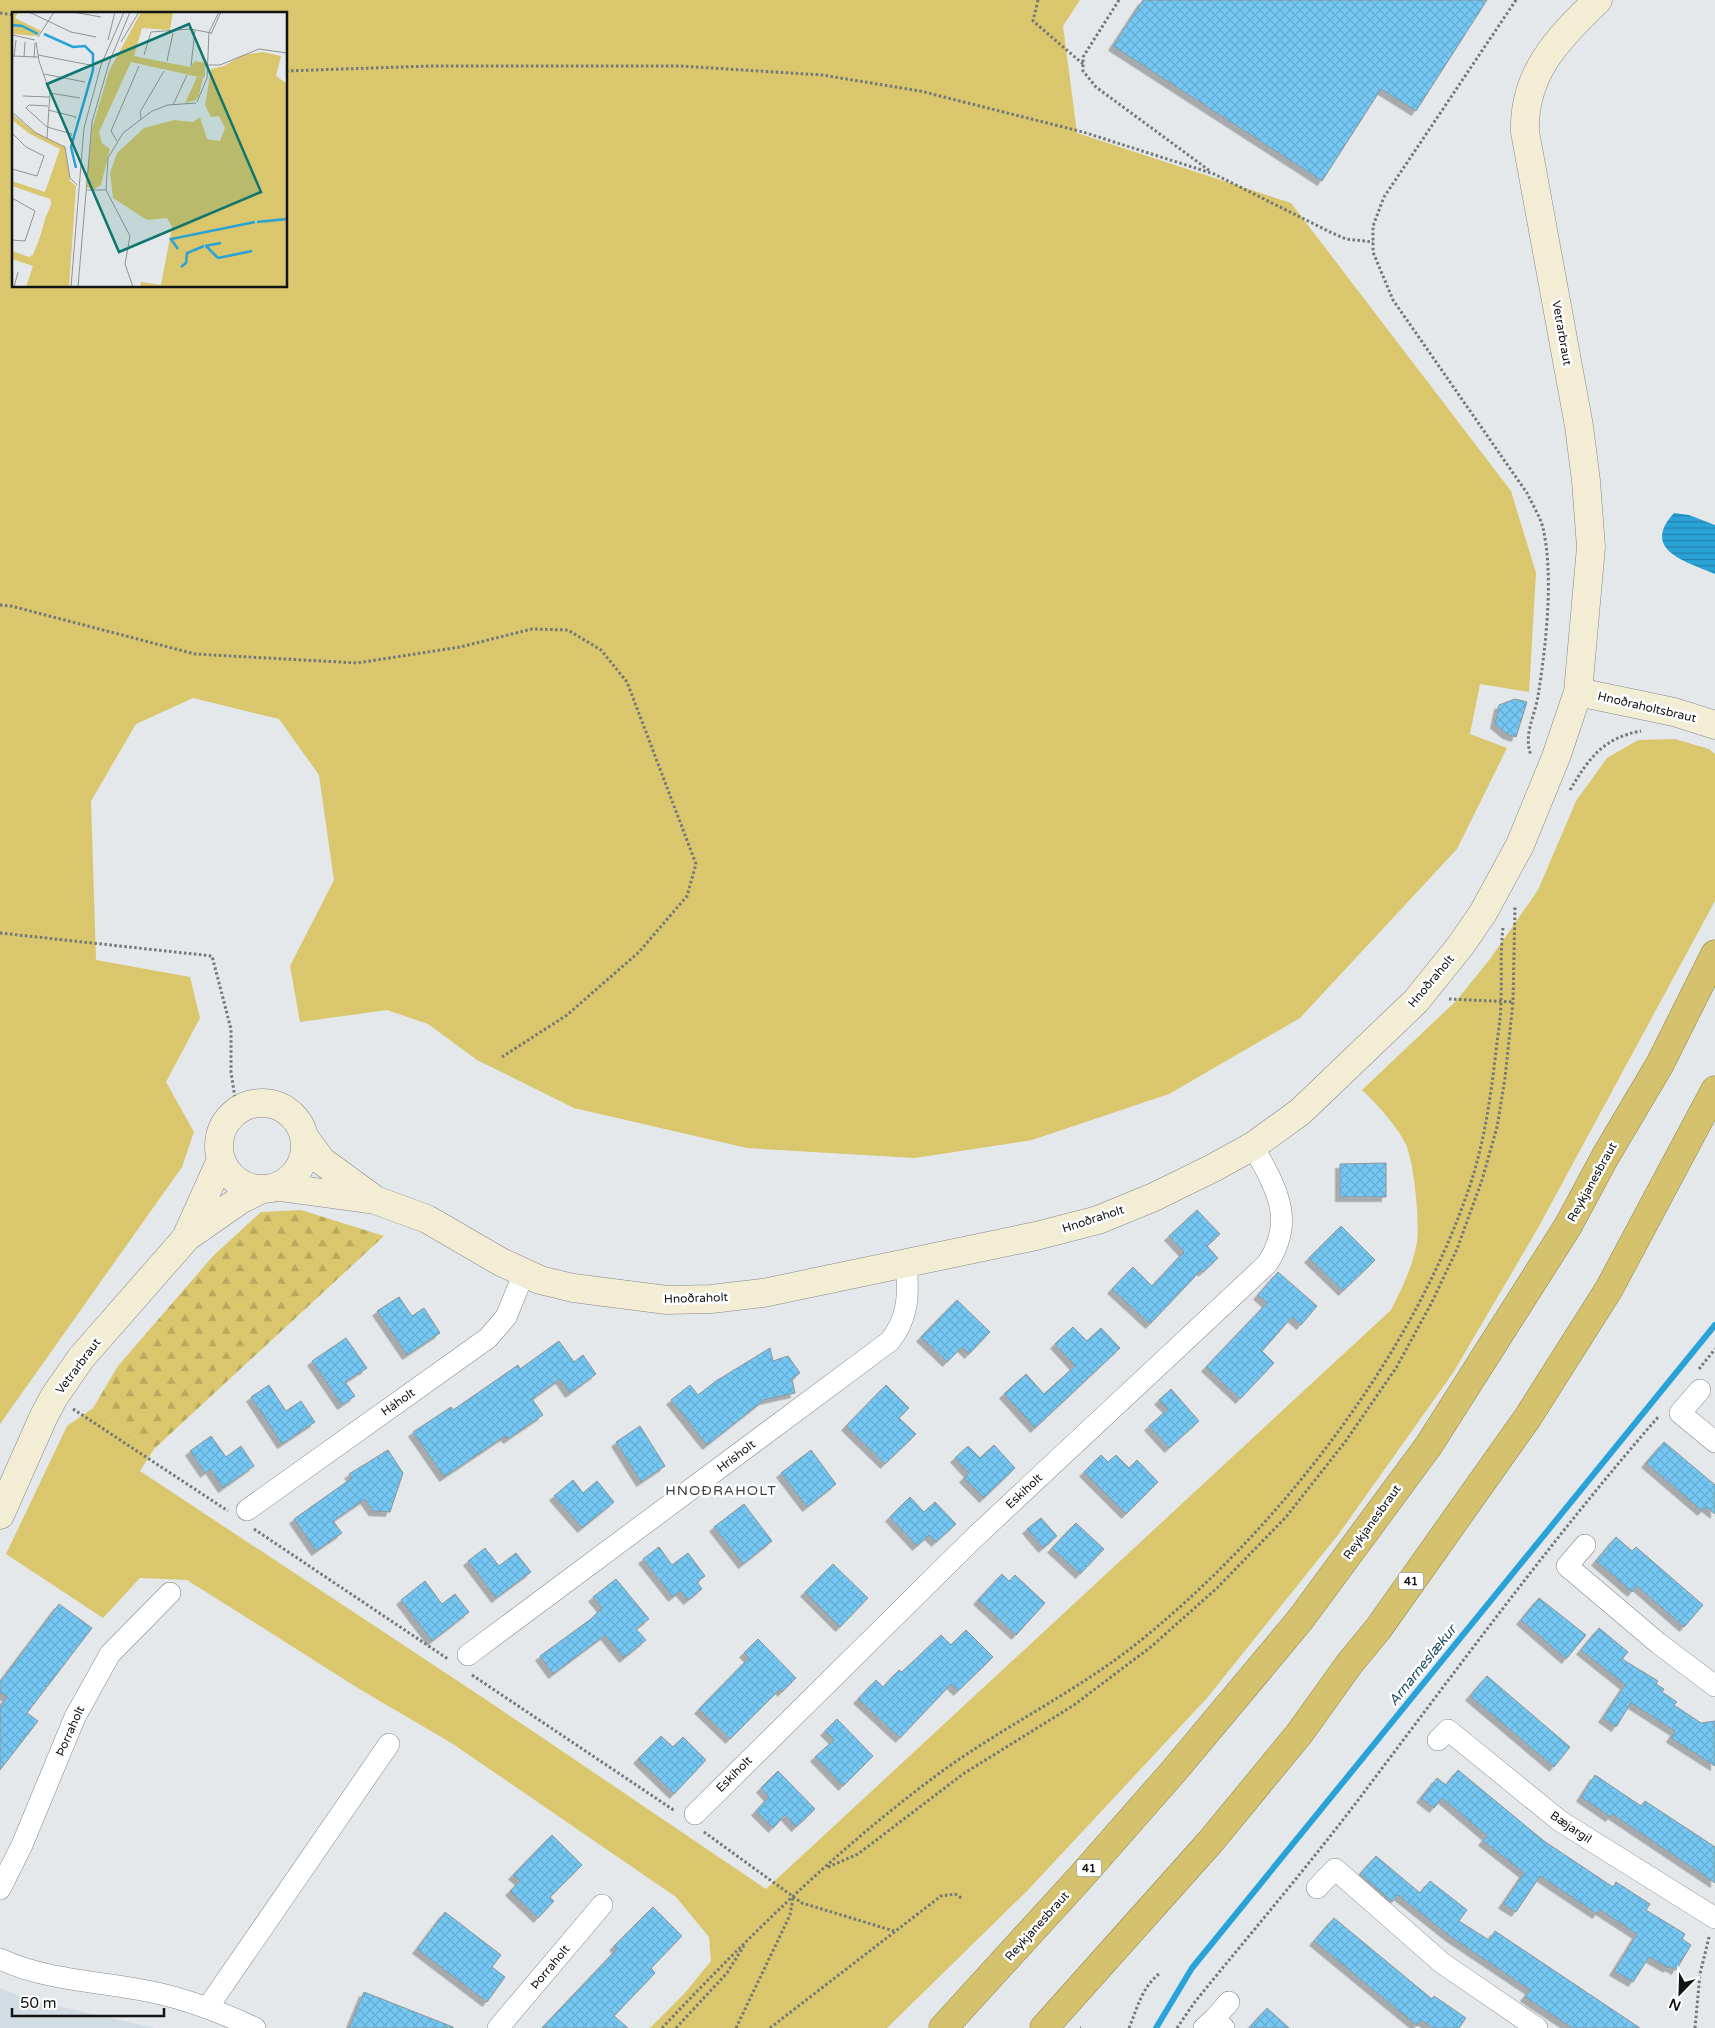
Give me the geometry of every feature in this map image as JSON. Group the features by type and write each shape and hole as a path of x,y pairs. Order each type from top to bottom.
{"highway":[{"name":"Reykjanesbraut","path":"942,2028 1079,1879 1173,1772 1300,1620 1429,1445 1568,1226 1605,1157 1660,1064 1715,954"},
{"name":"41","path":"1044,2028 1211,1842 1300,1734 1350,1663 1378,1629 1528,1417 1609,1289 1715,1090"}],"street":[{"name":"Vetrarbraut","path":"1578,692 1591,547 1586,480 1579,426 1525,132 1524,116 1530,85 1544,61 1598,0"},
{"name":"Hnoðraholtsbraut","path":"1578,692 1674,712 1715,725"},
{"name":"Hnoðraholt","path":"269,1188 375,1200 427,1220 524,1273 573,1288 667,1300 711,1299 763,1293 1036,1236 1098,1220 1162,1193 1253,1146 1300,1112 1416,1001 1461,945 1483,912 1520,845 1556,757 1578,692"},
{"path":"237,1111 254,1104 275,1105 293,1116 305,1138"},
{"name":"Vetrarbraut","path":"187,1237 222,1160 220,1138 229,1119 237,1111"},
{"name":"Vetrarbraut","path":"0,1515 54,1397 106,1327 187,1237 240,1200 269,1188 298,1172 304,1156 305,1138"},
{"name":"Hnoðraholt","path":"305,1138 322,1161 375,1200"},
{"name":"Eskiholt","path":"692,1819 974,1538 1267,1264 1276,1246 1283,1215 1276,1189 1253,1146"},
{"path":"222,1160 227,1172 236,1181 248,1187 269,1188"},
{"name":"Hrísholt","path":"464,1664 890,1341 902,1324 908,1307 909,1288 906,1263"},
{"name":"Háholt","path":"242,1516 488,1338 506,1317 524,1273"},
{"path":"1698,1381 1680,1413 1715,1442"},
{"path":"1586,1545 1567,1566 1650,1637 1715,1686"},
{"name":"Þorraholt","path":"0,1889 22,1845 76,1717 110,1654 170,1593"},
{"name":"Bæjargil","path":"1438,1740 1448,1730 1560,1821 1714,1918"},
{"path":"208,2007 389,1744"},
{"path":"1318,1888 1335,1869 1442,1963 1537,2028"},
{"name":"Þorraholt","path":"498,2028 602,1905"},
{"path":"0,1959 45,1974 156,1993 208,2007 255,2028"},
{"path":"1214,2025 1229,2002"}],"path":[{"path":"1038,0 1033,21 1083,64"},
{"path":"1119,0 1083,57 1083,71 1096,86 1214,174"},
{"path":"1516,0 1384,197 1373,226 1372,252 1393,300 1527,493 1542,526 1548,559 1548,587 1538,696"},
{"path":"288,71 430,66 680,66 822,74 920,91 1083,132 1214,174 1346,239 1373,242"},
{"path":"0,605 11,606 195,654 357,663 460,647 532,629 568,630 601,650 627,682 696,864 687,896 639,952 568,1015 502,1057"},
{"path":"825,1868 858,1854 963,1774 1112,1678 1152,1646 1217,1588 1292,1510 1345,1442 1396,1368 1432,1302 1457,1249 1482,1180 1497,1126 1513,1002 1515,907"},
{"path":"662,2028 748,1939 825,1868 930,1780 1078,1685 1134,1645 1198,1591 1281,1504 1350,1416 1399,1336 1442,1254 1472,1180 1484,1129 1502,1001 1500,960 1503,927"},
{"path":"0,933 212,956 231,1028 231,1072 237,1111"},
{"path":"1447,999 1513,1002"},
{"path":"1698,1381 1715,1349"},
{"path":"54,1397 242,1516 464,1664 692,1819 793,1898 802,1903 894,1931"},
{"path":"1177,2028 1194,2003 1348,1814 1515,1593 1607,1476 1666,1409"},
{"path":"770,2028 941,1896 955,1894 963,1899"},
{"path":"736,2028 790,1914 793,1898"},
{"path":"1696,2028 1700,1974 1714,1918"},
{"path":"676,2028 727,1973 748,1939"},
{"path":"1129,2028 1144,1990 1151,1980 1159,1974"}],"shaded area":[{"path":"0,1988 27,1999 155,2028 0,2028"}],"green space":[{"path":"0,0 1080,0 1063,26 1077,133 1291,203 1511,491 1536,573 1529,692 1480,684 1470,734 1507,748 1457,849 1300,1018 1169,1094 1032,1140 915,1158 747,1148 574,1108 477,1060 428,1024 387,1010 300,1022 290,966 334,880 319,775 279,719 193,698 136,724 91,801 96,960 190,977 200,1018 166,1082 194,1132 182,1167 0,1424"},
{"path":"1675,739 1709,749 1715,754 1715,901 1538,1228 1453,1373 1338,1535 1207,1698 1027,1891 887,2028 650,2028 684,1994 711,1961 709,1937 676,1897 453,1744 361,1690 187,1580 140,1578 103,1618 6,1554 67,1426 93,1408 154,1449 140,1471 488,1701 766,1889 1391,1310 1410,1268 1417,1242 1418,1221 1414,1180 1410,1156 1404,1140 1387,1117 1362,1090 1456,1001 1490,959 1538,890 1576,801 1607,758 1638,740"},
{"path":"301,1210 384,1236 154,1449 93,1408 118,1366 213,1256 261,1212"}],"water":[{"path":"1674,513 1689,515 1715,525 1715,574 1681,559 1671,553 1665,545 1662,536 1665,526"}],"building":[{"path":"1143,0 1487,0 1416,111 1381,89 1322,181 1113,46"},
{"path":"1515,699 1527,702 1516,737 1507,734 1495,724 1499,705"},
{"path":"1386,1163 1386,1197 1340,1197 1340,1164"},
{"path":"1197,1210 1220,1234 1207,1246 1218,1258 1203,1272 1201,1270 1150,1324 1112,1289 1133,1267 1152,1286 1184,1252 1169,1236"},
{"path":"1341,1226 1375,1260 1343,1291 1309,1258"},
{"path":"1278,1272 1317,1306 1301,1325 1292,1317 1262,1351 1274,1363 1240,1399 1206,1367 1267,1303 1258,1295"},
{"path":"399,1297 412,1316 424,1308 440,1333 407,1355 377,1311"},
{"path":"957,1300 990,1332 969,1354 962,1347 947,1362 921,1337"},
{"path":"1073,1327 1087,1341 1101,1328 1120,1348 1035,1428 1004,1394 1026,1374 1044,1394 1075,1366 1055,1344"},
{"path":"346,1338 367,1368 345,1382 355,1396 342,1405 312,1361"},
{"path":"559,1341 574,1362 583,1355 596,1374 570,1393 560,1379 532,1399 543,1415 508,1439 505,1436 444,1477 413,1432 451,1407 453,1410 518,1365 520,1369"},
{"path":"770,1348 773,1361 788,1356 800,1373 792,1379 795,1393 764,1400 707,1445 671,1400 690,1385 698,1395 716,1381"},
{"path":"269,1385 286,1411 301,1401 315,1422 282,1444 251,1397"},
{"path":"886,1385 909,1408 899,1418 916,1434 885,1464 846,1426"},
{"path":"1171,1389 1199,1421 1169,1448 1149,1426 1168,1409 1159,1400"},
{"path":"640,1426 665,1466 641,1482 616,1442"},
{"path":"211,1436 226,1457 241,1446 254,1466 223,1488 210,1469 205,1473 190,1451"},
{"path":"1664,1442 1715,1485 1715,1514 1706,1507 1702,1511 1646,1463"},
{"path":"994,1445 1015,1468 984,1498 964,1478 969,1473 955,1458 968,1446 980,1458"},
{"path":"388,1450 403,1473 390,1512 373,1511 365,1499 333,1521 342,1533 316,1551 294,1519 352,1478 349,1474"},
{"path":"811,1450 836,1484 807,1507 781,1473"},
{"path":"1101,1455 1108,1462 1116,1455 1129,1468 1137,1460 1158,1482 1126,1514 1084,1472"},
{"path":"573,1480 583,1493 597,1481 614,1502 582,1528 554,1496"},
{"path":"910,1497 924,1512 935,1502 956,1524 936,1542 929,1535 917,1546 890,1517"},
{"path":"744,1504 772,1541 743,1564 714,1527"},
{"path":"1041,1518 1057,1536 1043,1548 1027,1529"},
{"path":"1076,1523 1104,1549 1080,1574 1052,1548"},
{"path":"1616,1537 1632,1551 1636,1547 1703,1605 1684,1627 1637,1586 1632,1592 1596,1561"},
{"path":"659,1547 672,1565 688,1553 705,1576 697,1582 702,1589 688,1600 680,1591 673,1597 643,1559"},
{"path":"485,1548 499,1566 516,1553 531,1572 496,1598 468,1561"},
{"path":"833,1564 868,1598 840,1627 805,1592"},
{"path":"1002,1574 1009,1581 1015,1575 1045,1603 1016,1635 978,1600"},
{"path":"616,1579 649,1619 636,1629 646,1640 624,1658 605,1635 553,1674 540,1656 591,1619 602,1608 593,1597"},
{"path":"425,1581 442,1604 455,1594 469,1612 432,1641 401,1600"},
{"path":"1539,1598 1586,1635 1566,1659 1521,1620"},
{"path":"59,1604 92,1628 27,1713 38,1721 0,1770 0,1707 7,1697 0,1692 0,1682"},
{"path":"1599,1628 1628,1652 1622,1659 1658,1681 1656,1684 1664,1689 1662,1692 1677,1702 1674,1705 1701,1723 1715,1721 1715,1766 1671,1738 1675,1731 1631,1703 1616,1727 1603,1718 1625,1685 1581,1650"},
{"path":"966,1630 993,1657 958,1691 951,1684 900,1738 858,1699 876,1680 883,1687 899,1670 902,1672 941,1635 951,1645"},
{"path":"758,1639 796,1678 782,1692 780,1689 730,1739 699,1709 749,1658 744,1653"},
{"path":"1487,1676 1570,1747 1554,1767 1470,1696"},
{"path":"837,1719 873,1756 843,1786 815,1757 834,1740 825,1731"},
{"path":"661,1736 673,1747 683,1737 706,1760 674,1794 638,1759"},
{"path":"1458,1770 1544,1841 1613,1887 1616,1882 1650,1904 1646,1910 1685,1934 1682,1939 1691,1945 1676,1970 1669,1966 1668,1968 1649,1957 1633,1982 1614,1971 1637,1934 1600,1910 1597,1914 1540,1876 1516,1912 1503,1904 1524,1873 1483,1841 1487,1836 1442,1798 1434,1808 1421,1798 1437,1778 1446,1785"},
{"path":"778,1771 815,1809 796,1827 785,1815 773,1828 756,1811 769,1797 761,1788"},
{"path":"1595,1775 1641,1806 1645,1801 1715,1847 1715,1883 1612,1814 1610,1817 1581,1797"},
{"path":"552,1835 582,1865 550,1897 554,1901 538,1918 510,1891 520,1881 513,1875"},
{"path":"1376,1856 1420,1893 1430,1881 1467,1910 1459,1921 1489,1940 1495,1931 1640,2028 1572,2028 1525,1997 1530,1990 1451,1937 1398,1895 1392,1902 1360,1874"},
{"path":"653,1907 682,1936 651,1968 655,1973 614,2016 628,2028 542,2028 617,1949 614,1946"},
{"path":"445,1912 501,1955 492,1967 505,1977 487,2002 417,1949"},
{"path":"1334,1918 1432,1999 1434,1996 1466,2018 1459,2028 1433,2028 1421,2020 1417,2026 1314,1941"},
{"path":"364,1992 453,2027 453,2028 349,2028"},
{"path":"1267,2008 1289,2028 1249,2028"}],"waterway":[{"name":"Arnarneslækur","path":"1156,2028 1192,1968 1715,1325"}],"district":[{"name":"HNOÐRAHOLT","path":"721,1490"}]}
